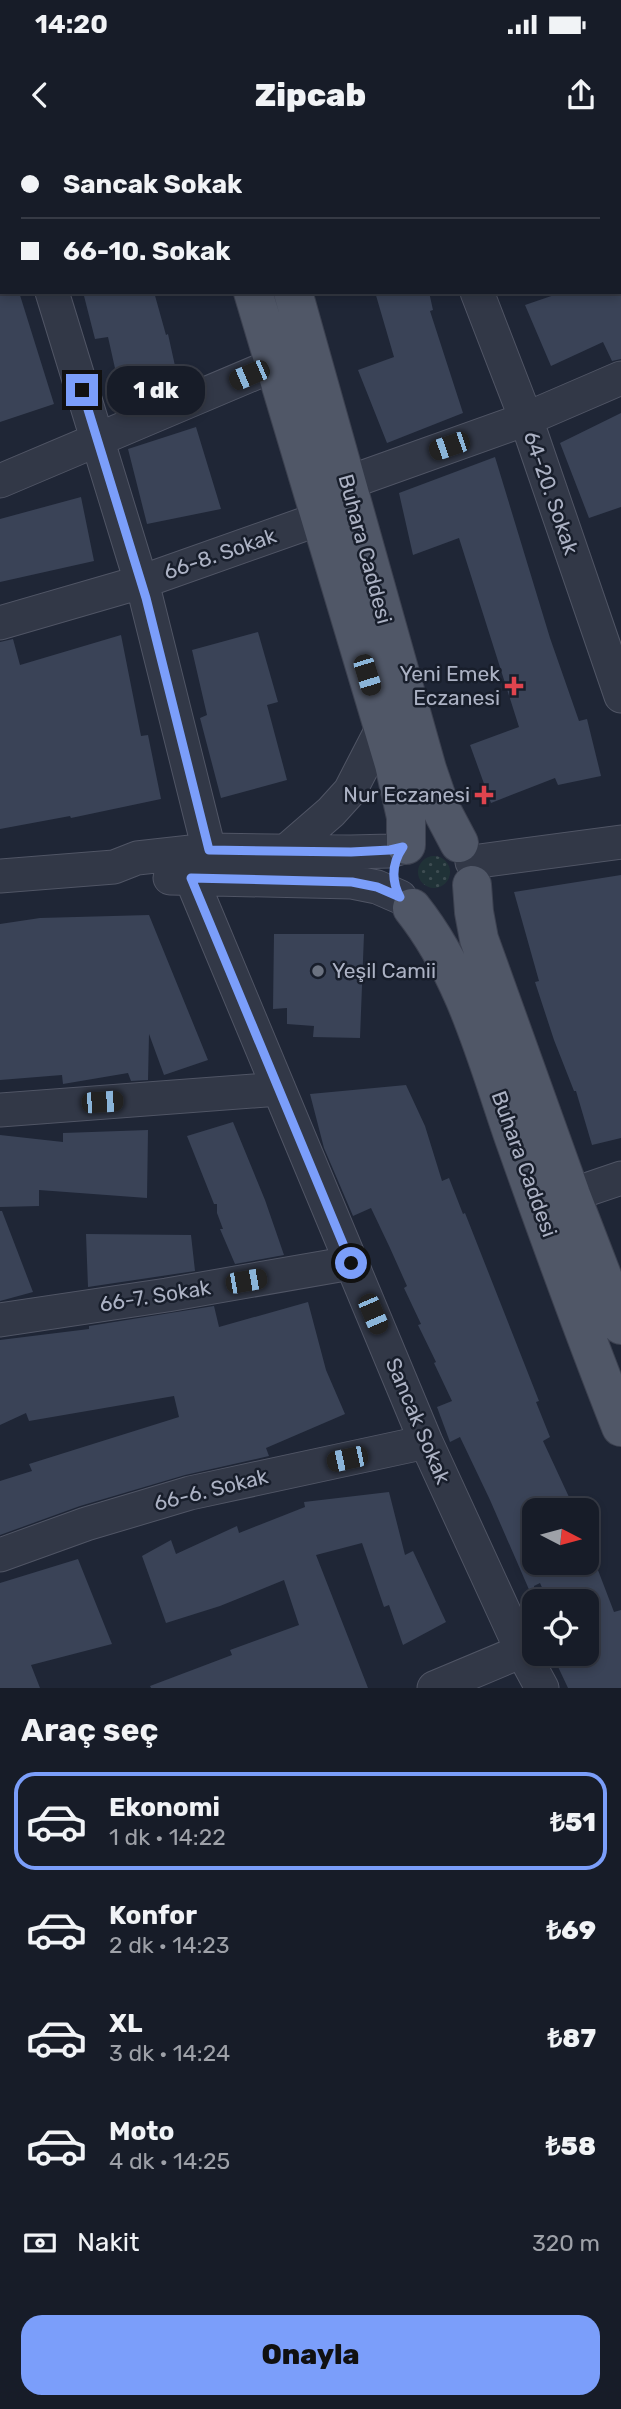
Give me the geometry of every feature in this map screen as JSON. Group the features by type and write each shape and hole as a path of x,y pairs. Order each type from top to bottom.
{"main road":[{"name":"Buhara Caddesi","path":"254,294 383,727 405,808 405,846"},
{"name":"Buhara Caddesi","path":"294,294 396,665 435,793 467,863 479,939 621,1325"},
{"path":"430,834 445,836 467,863 459,905 444,913 428,914 406,903 394,883 394,868 405,846 415,838 430,834"},
{"name":"Buhara Caddesi","path":"406,903 433,934 463,992 535,1198 621,1427"}],"street":[{"name":"Sancak Sokak","path":"53,294 141,582 195,861 279,1089 351,1263 426,1442 522,1649"},
{"name":"64-20. Sokak","path":"478,294 526,419 621,696"},
{"path":"0,481 274,365"},
{"path":"347,483 526,419 621,378"},
{"name":"66-8. Sokak","path":"0,623 141,582 319,519"},
{"path":"286,851 323,820 350,791 383,727"},
{"path":"467,863 621,842"},
{"path":"0,876 114,867 137,878 195,861 286,851 377,851 405,846"},
{"path":"195,861 352,882 377,887 406,903"},
{"path":"0,1110 279,1089"},
{"path":"571,1195 621,1178"},
{"name":"66-7. Sokak","path":"0,1320 351,1263"},
{"name":"66-6. Sokak","path":"0,1555 86,1524 190,1493 426,1442"},
{"path":"434,1688 522,1651"},
{"name":"Sancak Sokak","path":"531,1666 542,1688"}],"shaded area":[{"path":"434,856 445,861 450,872 445,883 434,888 423,883 418,872 423,861"}],"building":[{"path":"0,294 20,294 54,404 0,422"},
{"path":"84,294 155,294 166,335 168,334 179,384 123,404 108,337 95,339"},
{"path":"376,294 429,294 433,310 430,311 463,413 387,443 358,370 394,357"},
{"path":"557,294 621,294 621,359 612,361 603,342 551,366 525,305"},
{"path":"621,413 621,507 589,518 560,443"},
{"path":"196,427 221,509 147,524 128,449"},
{"path":"495,457 550,638 579,721 587,719 601,776 558,785 555,778 491,803 470,745 519,727 459,538 413,555 399,493"},
{"path":"81,497 94,561 0,582 0,519"},
{"path":"258,632 278,702 267,705 287,780 221,798 200,718 207,715 192,650"},
{"path":"121,635 141,736 148,735 161,799 71,818 70,816 0,829 0,642 13,639 20,665"},
{"path":"621,875 621,1138 592,1145 576,1091 554,1040 535,982 539,981 514,892"},
{"path":"149,915 208,1060 164,1075 149,1034 148,1080 131,1081 128,1073 63,1084 62,1075 0,1080 0,924 40,918"},
{"name":"Yeşil Camii","path":"274,934 364,934 360,1038 313,1037 314,1026 287,1024 287,1008 273,1009"},
{"path":"406,1085 425,1126 442,1181 449,1178 463,1214 465,1213 539,1401 536,1402 550,1437 543,1441 569,1498 522,1498 522,1573 460,1437 450,1442 437,1407 452,1401 418,1325 421,1324 404,1288 407,1286 371,1208 353,1216 324,1148 310,1094"},
{"path":"233,1122 284,1255 235,1264 220,1229 223,1229 217,1213 217,1204 214,1204 187,1136"},
{"path":"148,1130 147,1198 39,1190 39,1206 0,1207 0,1135 63,1142 63,1133"},
{"path":"0,1211 33,1292 0,1301"},
{"path":"86,1234 191,1235 195,1271 88,1287"},
{"path":"308,1302 326,1370 345,1414 266,1448 269,1456 185,1475 80,1506 0,1535 0,1481 32,1471 29,1464 179,1417 174,1396 29,1421 26,1413 0,1425 0,1340 89,1329 89,1326 214,1306 219,1327"},
{"path":"389,1492 405,1555 413,1551 446,1622 403,1645 389,1605 384,1607 362,1543 316,1555 368,1688 151,1688 150,1686 232,1655 230,1650 299,1625 284,1580 220,1606 166,1623 142,1556 171,1540 176,1554 237,1526 239,1533 305,1507 304,1502"},
{"path":"78,1559 112,1644 31,1665 40,1688 0,1688 0,1583"},
{"path":"599,1573 614,1612 621,1610 621,1688 568,1688 558,1666 599,1666 599,1589 543,1589 540,1583 534,1586 534,1589 529,1589 523,1575 599,1575"}],"place":[{"name":"Yeni Emek Eczanesi","path":"514,686"},
{"name":"Nur Eczanesi","path":"484,795"},
{"name":"Yeşil Camii","path":"318,971"}],"route":[{"path":"82,390 146,598 209,850 351,852 403,847 395,860 393,875 400,897 377,887 352,882 191,878 351,1263"}]}
